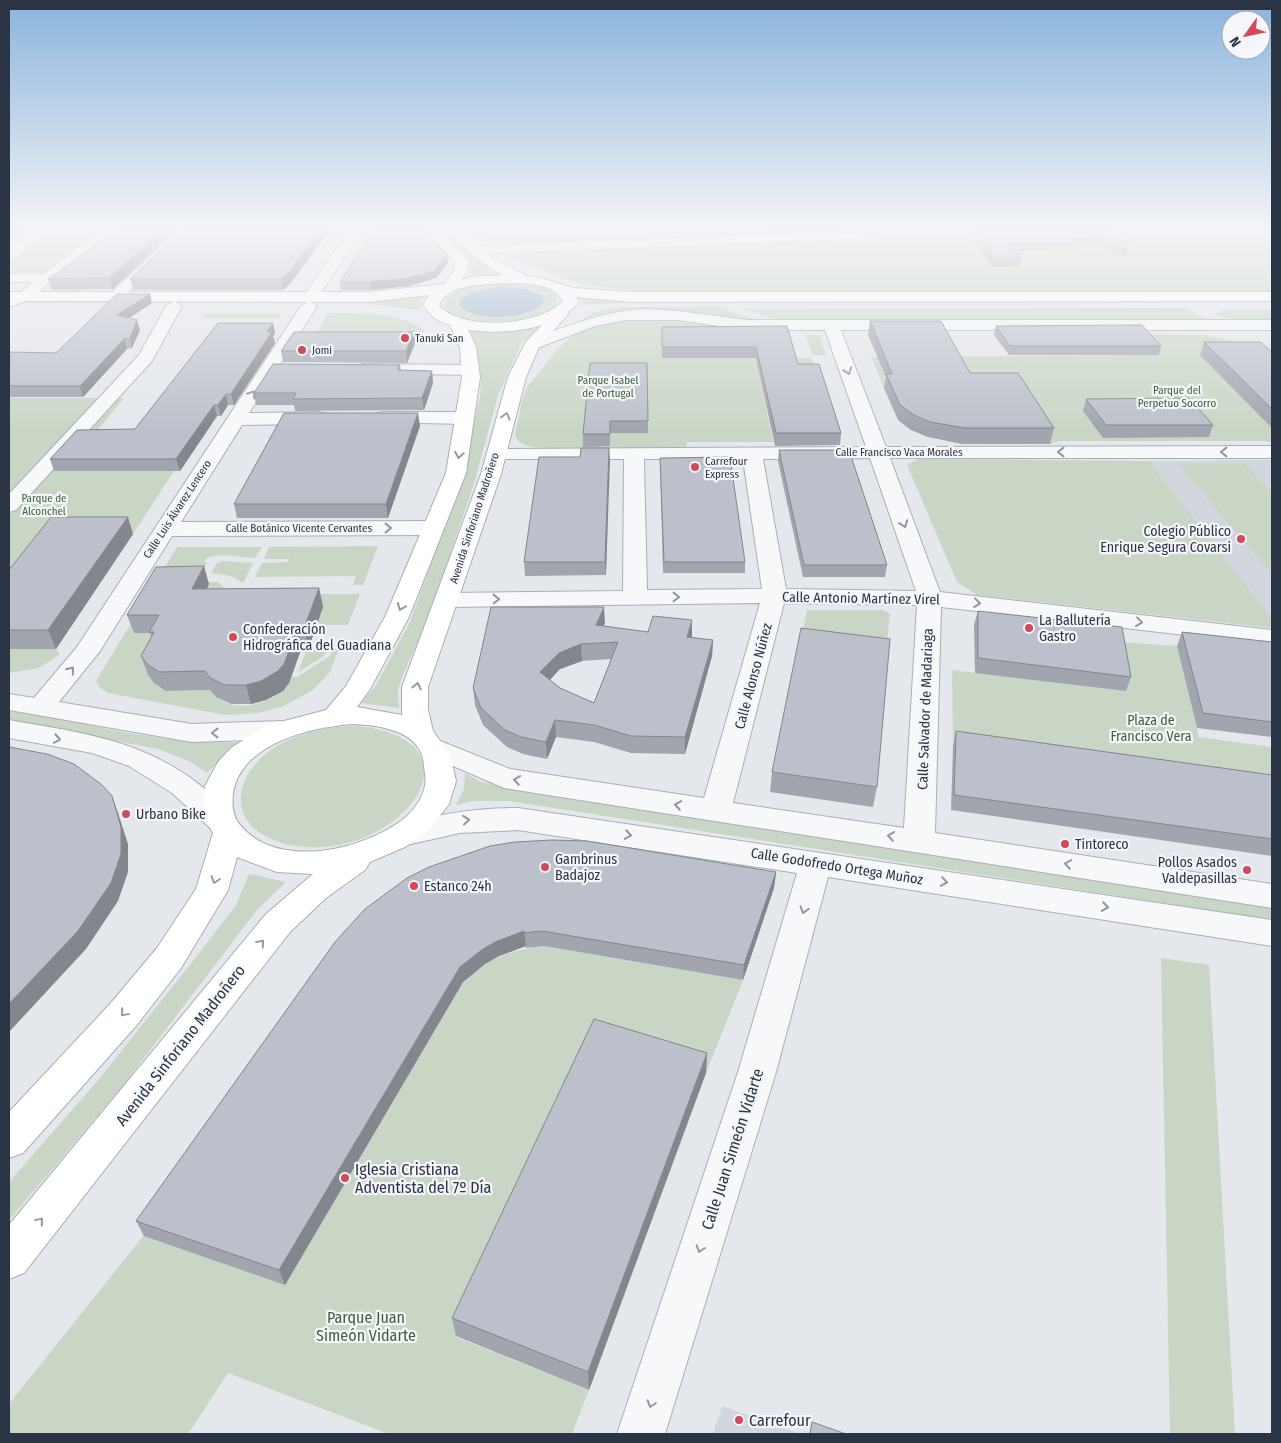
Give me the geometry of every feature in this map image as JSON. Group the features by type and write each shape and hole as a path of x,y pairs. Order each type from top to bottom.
{"main road":[{"path":"9,304 174,306 310,302 398,295"},
{"path":"334,716 358,689 398,617 456,473 465,418 470,370 468,347 448,319 433,309 432,301 437,295"},
{"path":"562,312 571,302 567,295"},
{"path":"615,295 631,297 1201,300"},
{"path":"16,297 115,297 310,302 409,310 485,326 514,326 546,320 562,312 629,305 1271,299"},
{"name":"Avenida Sinforiano Madroñero","path":"9,1258 278,923 324,881 371,851 402,835 428,811 439,790 441,767 426,740 414,710 416,687 497,453 517,377 532,345 562,312"},
{"path":"371,851 334,862 296,863 255,854 236,842 224,826 217,796 228,771 249,749 281,730 299,723 334,716 361,715 386,719 401,724 426,740"},
{"path":"9,1140 123,1015 169,958 212,890 224,826"}],"street":[{"name":"Calle Luis Álvarez Lencero","path":"40,708 87,650 314,295"},
{"path":"9,304 16,297"},
{"path":"1201,300 1200,311 1206,314 1240,326 1270,332"},
{"path":"720,305 784,325"},
{"path":"9,506 146,358 174,306"},
{"path":"532,345 589,322 631,314 662,314 747,325 1240,326"},
{"name":"Calle Salvador de Madariaga","path":"831,325 925,580 929,598 919,840"},
{"path":"268,369 292,369"},
{"path":"346,369 470,370"},
{"path":"236,419 336,418"},
{"path":"366,418 465,418"},
{"name":"Calle Alonso Núñez","path":"716,810 774,596 774,578 752,452"},
{"name":"Calle Francisco Vaca Morales","path":"497,453 1272,452"},
{"path":"634,453 635,597"},
{"name":"Calle Botánico Vicente Cervantes","path":"164,529 433,528"},
{"name":"Calle Antonio Martínez Virel","path":"447,600 774,596 929,598 1272,637"},
{"path":"9,702 192,733 281,730"},
{"path":"9,729 110,749 138,759 192,792 224,826"},
{"path":"426,740 466,763 504,778 919,840 1272,896"},
{"name":"Calle Godofredo Ortega Muñoz","path":"402,835 448,822 489,818 518,819 816,862 1272,933"},
{"name":"Calle Juan Simeón Vidarte","path":"641,1434 762,1054 816,862"}],"shaded area":[{"name":"Colegio Público Enrique Segura Covarsi","path":"1272,460 1272,618 1149,461"},
{"name":"Carrefour","path":"722,1406 801,1434 713,1434"}],"green space":[{"path":"310,295 425,295 420,303 420,310 360,303 29,303 27,301"},
{"path":"451,295 555,295 557,304 548,311 535,316 501,322 468,319 455,314 445,307 446,299"},
{"path":"582,297 1171,300 1176,302 623,303 582,305"},
{"path":"624,307 720,307 764,323 695,315 584,320 597,311"},
{"path":"1185,308 1212,322 787,323 742,309"},
{"path":"1219,310 1272,310 1272,319 1265,321 1235,320 1213,313 1222,313"},
{"path":"328,313 393,317 416,325 425,332 413,336 315,336"},
{"path":"204,314 282,314 280,318 202,318"},
{"name":"Parque Isabel de Portugal","path":"645,316 741,327 662,338 663,358 811,358 816,367 758,368 773,442 687,442 687,448 543,448 527,446 517,439 515,435 527,387 557,350 588,326"},
{"path":"543,326 522,343 498,395 475,480 431,612 398,689 399,708 360,703 375,687 410,622 461,480 480,396 481,381 475,345 470,330 507,331"},
{"name":"Parque del Perpetuo Socorro","path":"1140,334 1205,335 1236,342 1272,428 1272,443 1266,441 1058,441 1050,444 1015,388 884,388 871,357 1158,355"},
{"path":"806,335 819,335 826,355 812,355"},
{"name":"Parque de Alconchel","path":"9,398 124,398 96,432 77,441 53,471 174,471 133,534 9,597 9,518 11,515 9,515"},
{"path":"918,459 1149,461 1272,618 1272,628 977,595 957,582 907,465"},
{"path":"1178,464 1245,464 1272,493 1272,574"},
{"path":"378,546 363,585 353,585 356,576 255,577 262,563 287,562 289,559 264,559 269,547"},
{"path":"177,547 262,547 255,558 213,556 208,558 204,561 207,564 202,573 161,573"},
{"path":"222,561 253,563 243,583 231,576 211,573 216,564"},
{"path":"156,582 218,582 225,588 218,603 195,612 209,584 134,633 182,633 168,691 212,690 219,699 229,704 241,706 254,705 266,701 277,694 286,686 291,677 297,677 330,656 333,649 339,649 330,672 313,690 284,706 259,713 225,715 108,693 100,688 96,681"},
{"path":"319,594 360,594 348,625 316,625 323,607"},
{"path":"807,610 883,610 890,614 886,650 801,640"},
{"name":"Plaza de Francisco Vera","path":"1118,642 1177,646 1199,737 1272,747 1272,791 953,746 952,670 1126,691"},
{"path":"9,649 56,649 60,654 39,668 9,673"},
{"path":"307,649 327,649 324,656 298,672"},
{"path":"9,708 152,737 210,742 239,742 207,773 191,762 158,749 9,720"},
{"path":"358,726 398,736 419,754 424,776 415,799 394,821 365,837 329,847 290,845 263,835 252,826 242,810 241,792 246,778 266,753 294,737 310,732"},
{"path":"465,773 479,781 509,789 1272,906 1272,920 509,801 473,801 456,805 464,789"},
{"path":"249,874 286,882 257,910 122,1087 9,1220 9,1182 100,1078 200,952 236,905"},
{"name":"Parque Juan Simeón Vidarte","path":"544,946 743,980 706,1073 594,1039 456,1337 589,1390 572,1434 389,1434 228,1373 188,1434 9,1434 9,1404 144,1235 456,992 483,965 506,954"},
{"path":"1161,958 1209,965 1235,1434 1170,1434"}],"water":[{"path":"468,295 541,295 544,302 537,308 527,312 502,317 489,317 467,311 460,306 460,300"}],"building":[{"path":"116,295 148,295 117,315 137,320 130,338 124,339 80,386 9,386 9,352 56,353"},
{"path":"870,321 941,321 970,373 1018,373 1054,428 965,428 930,422 914,415 900,405 886,374 892,374"},
{"path":"218,323 273,323 267,332 272,332 231,394 226,394 218,405 214,405 176,459 50,459 77,430 135,429"},
{"path":"1142,325 1161,346 1010,346 996,326"},
{"path":"787,326 798,364 819,364 841,433 776,433 756,347 662,347 662,327"},
{"path":"294,332 414,332 406,351 281,351"},
{"path":"1204,342 1261,342 1272,352 1272,409"},
{"path":"590,363 647,363 648,421 610,421 610,434 583,434"},
{"path":"273,364 400,365 398,370 432,371 422,398 293,399 296,393 254,393"},
{"path":"1189,398 1213,425 1106,425 1086,399"},
{"path":"284,413 418,413 386,504 234,504"},
{"path":"581,448 609,448 605,562 524,562 539,457 580,457"},
{"path":"779,450 845,450 847,456 851,456 887,565 804,565"},
{"path":"730,457 745,562 664,562 660,458"},
{"path":"51,517 128,517 48,630 9,630 9,570"},
{"path":"204,566 192,589 319,588 304,628 298,628 284,664 278,671 261,681 246,685 225,685 210,678 205,671 159,672 147,664 141,656 154,632 149,632 159,615 127,615 156,567"},
{"path":"491,607 604,607 596,625 648,632 653,616 692,620 687,637 713,640 685,737 631,736 594,725 555,720 546,742 521,737 505,730 481,708 473,688","holes":["618,642 594,703 560,688 540,672 559,653 581,644"]},
{"path":"978,611 1122,627 1131,677 978,658"},
{"path":"801,628 890,639 877,787 772,772"},
{"path":"1182,632 1272,642 1272,722 1203,713"},
{"path":"956,731 1272,775 1272,839 954,795"},
{"path":"9,747 47,754 74,764 102,785 112,796 121,827 121,854 111,883 78,931 9,1004"},
{"path":"587,841 776,872 744,965 542,931 524,933 524,931 497,941 483,949 460,967 279,1270 136,1221 335,942 365,909 407,878 429,867 490,846 515,842"},
{"path":"594,1019 707,1053 588,1372 452,1318"},
{"path":"812,1422 846,1434 810,1434"}],"place":[{"name":"Tanuki San","path":"405,338"},
{"name":"Jomi","path":"302,350"},
{"name":"Carrefour Express","path":"695,467"},
{"name":"Colegio Público Enrique Segura Covarsi","path":"1241,539"},
{"name":"La Ballutería Gastro","path":"1029,628"},
{"name":"Confederación Hidrográfica del Guadiana","path":"233,637"},
{"name":"Urbano Bike","path":"126,814"},
{"name":"Tintoreco","path":"1065,844"},
{"name":"Gambrinus Badajoz","path":"545,867"},
{"name":"Pollos Asados Valdepasillas","path":"1247,870"},
{"name":"Estanco 24h","path":"414,886"},
{"name":"Iglesia Cristiana Adventista del 7º Día","path":"345,1178"},
{"name":"Carrefour","path":"739,1420"}]}
